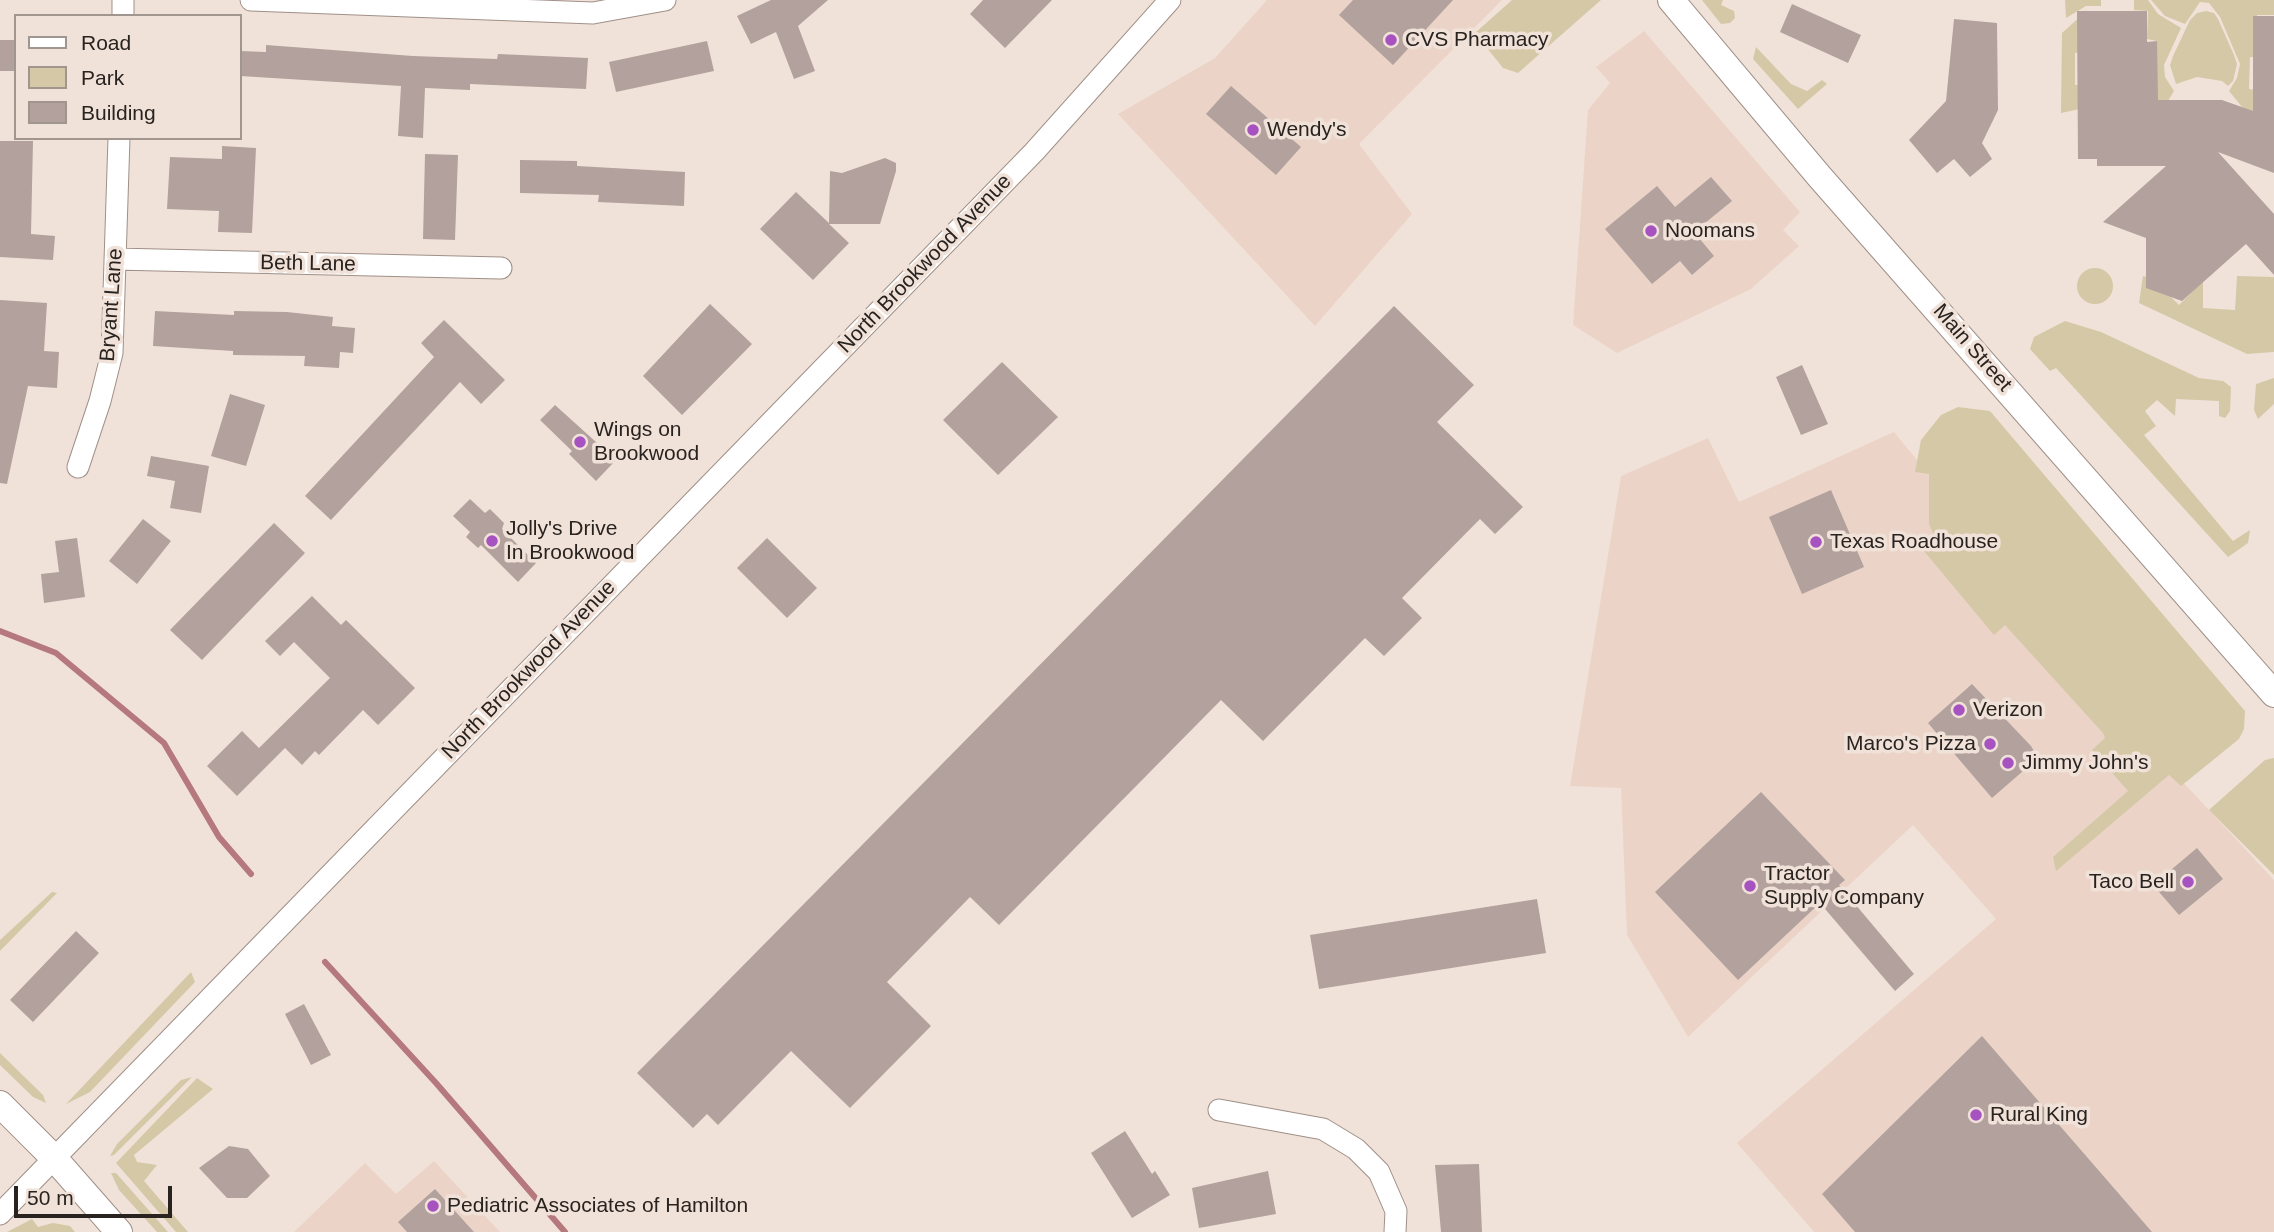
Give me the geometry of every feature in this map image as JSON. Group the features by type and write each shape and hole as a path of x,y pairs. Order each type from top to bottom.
{"main road":[{"name":"Main Street","path":"1671,0 1819,176 2274,694"},
{"path":"0,1104 54,1158 119,1232"}],"street":[{"path":"251,0 593,13 665,0"},
{"name":"North Brookwood Avenue","path":"0,1214 1034,152 1170,0"},
{"name":"Bryant Lane","path":"78,467 112,354 119,140"},
{"name":"Beth Lane","path":"115,259 501,268"},
{"path":"1219,1110 1323,1129 1356,1149 1379,1171 1396,1211 1395,1232"}],"shaded area":[{"path":"1267,0 1502,0 1359,144 1412,214 1315,326 1118,114 1215,58"},
{"path":"1644,31 1800,212 1783,230 1799,246 1751,289 1617,353 1573,325 1588,110 1610,83 1596,67"},
{"path":"1894,432 2169,767 2274,880 2274,1232 1814,1232 1737,1143 1996,919 1913,825 1688,1037 1627,935 1621,788 1570,786 1621,476 1708,438 1739,502"},
{"path":"434,1161 500,1232 294,1232 365,1163 396,1194"}],"green space":[{"path":"1512,0 1601,0 1518,73 1503,68 1475,33"},
{"path":"1702,0 1723,0 1721,5 1734,11 1735,18 1730,23 1721,24"},
{"path":"2065,0 2101,0 2101,6 2086,6 2066,18"},
{"path":"2134,0 2148,0 2158,14 2181,28 2164,65 2165,77 2174,91 2168,101 2146,111 2156,76 2157,41 2147,39 2148,11 2134,10"},
{"path":"2151,0 2274,0 2274,15 2257,15 2258,57 2250,57 2249,89 2255,90 2255,113 2242,107 2229,91 2237,78 2240,64 2220,17 2209,3 2200,2 2185,24 2165,16"},
{"path":"2084,13 2082,52 2075,53 2075,85 2080,85 2080,109 2061,113 2062,33"},
{"path":"2197,13 2214,13 2218,19 2234,55 2237,64 2233,81 2228,86 2222,81 2197,77 2176,84 2170,65 2173,56 2190,20"},
{"path":"1756,47 1791,84 1807,91 1822,80 1827,84 1798,109 1753,59"},
{"path":"2095,268 2108,273 2113,286 2108,299 2095,304 2082,299 2077,286 2082,273"},
{"path":"2143,276 2152,278 2179,305 2203,281 2203,308 2235,310 2237,276 2274,277 2274,352 2247,354 2139,303"},
{"path":"2065,321 2101,332 2199,378 2223,381 2231,387 2230,411 2225,418 2219,416 2219,401 2176,399 2175,416 2157,400 2145,411 2156,426 2144,435 2233,541 2250,530 2248,543 2228,557 2056,368 2050,371 2030,349 2034,337"},
{"path":"2274,378 2274,404 2258,419 2254,410 2256,384"},
{"path":"1958,407 1990,411 2245,711 2244,729 2239,739 2181,786 2169,775 2056,871 2053,857 2128,791 2092,750 2105,738 2103,733 2005,625 1994,635 1924,551 1936,540 1929,524 1929,474 1915,472 1921,440 1941,415"},
{"path":"2274,758 2274,875 2209,810 2265,760"},
{"path":"52,892 57,893 0,951 0,940"},
{"path":"191,972 195,982 90,1092 66,1104"},
{"path":"0,1053 43,1095 46,1103 33,1097 0,1065"},
{"path":"192,1077 110,1156 117,1144 181,1080"},
{"path":"197,1078 213,1089 134,1155 137,1162 157,1165 144,1181 188,1232 176,1232 116,1163"},
{"path":"111,1173 116,1173 168,1232 157,1232 119,1190"},
{"path":"32,1219 38,1227 53,1223 70,1226 75,1232 7,1232"}],"building":[{"path":"771,0 828,0 798,26 815,71 794,79 776,32 751,44 737,16"},
{"path":"983,0 1052,0 1005,48 970,14"},
{"name":"CVS Pharmacy","path":"1353,0 1453,0 1393,65 1339,15"},
{"path":"1792,4 1861,35 1848,63 1780,32"},
{"path":"2077,11 2147,11 2147,42 2157,41 2158,100 2222,100 2253,111 2253,16 2274,16 2274,173 2218,152 2274,214 2274,275 2246,244 2182,301 2146,288 2146,238 2103,222 2166,166 2097,166 2097,159 2078,159"},
{"path":"1954,19 1997,23 1998,110 1982,143 1992,159 1970,177 1954,159 1937,173 1909,140 1946,101"},
{"path":"0,40 14,40 14,71 0,71"},
{"path":"707,41 714,71 616,92 609,62"},
{"path":"266,45 413,56 497,59 498,54 588,58 586,89 470,84 470,90 425,88 423,138 398,136 401,86 242,76 242,51 266,52"},
{"name":"Wendy's","path":"1231,86 1301,147 1276,175 1206,114"},
{"path":"0,141 33,141 31,234 55,236 53,260 0,257"},
{"path":"222,146 256,148 252,233 218,232 219,211 167,209 170,157 222,159"},
{"path":"425,154 458,155 455,240 423,239"},
{"path":"885,158 896,163 896,171 880,224 829,224 849,243 813,280 760,229 796,192 829,223 830,171 842,173"},
{"path":"520,160 577,161 577,166 685,172 684,206 598,202 599,195 520,193"},
{"name":"Noomans","path":"1711,177 1732,201 1694,232 1714,256 1692,275 1680,261 1652,284 1605,229 1657,186 1675,207"},
{"path":"0,300 47,303 44,351 59,352 57,388 28,386 7,484 0,483"},
{"path":"710,304 752,344 682,415 643,376"},
{"path":"1394,306 1474,385 1437,422 1523,507 1495,534 1480,519 1402,598 1422,618 1384,656 1365,638 1263,741 1221,700 999,925 970,897 887,982 931,1026 850,1108 791,1051 718,1125 707,1114 693,1128 637,1073"},
{"path":"155,311 234,315 234,311 287,312 333,317 332,326 355,328 353,353 340,352 339,368 304,366 305,356 233,355 233,351 153,346"},
{"path":"444,320 505,380 481,404 460,382 331,520 305,496 434,357 421,343"},
{"path":"1002,362 1058,417 998,475 943,420"},
{"path":"1802,365 1828,424 1801,435 1776,377"},
{"path":"230,394 265,405 246,466 211,456"},
{"name":"Wings on Brookwood","path":"555,405 616,460 596,481 569,454 572,451 540,420"},
{"path":"151,456 209,466 201,513 170,508 175,481 147,476"},
{"name":"Texas Roadhouse","path":"1831,490 1864,567 1802,594 1769,517"},
{"name":"Jolly's Drive In Brookwood","path":"470,499 485,513 490,509 504,523 502,529 536,563 518,582 481,545 478,548 466,537 470,532 453,516"},
{"path":"143,519 171,541 137,584 109,561"},
{"path":"274,523 305,553 202,660 170,630"},
{"path":"77,538 85,597 44,603 41,574 59,572 55,541"},
{"path":"767,538 817,588 787,618 737,568"},
{"path":"312,596 341,625 346,620 415,688 378,725 363,710 319,755 315,751 302,765 285,748 237,796 207,766 242,731 259,748 330,678 294,642 280,656 265,641"},
{"path":"1972,684 2031,746 2038,758 1992,798 1928,723"},
{"name":"Tractor Supply Company","path":"1761,792 1845,880 1839,885 1914,974 1895,991 1820,903 1738,980 1655,892"},
{"name":"Taco Bell","path":"2197,848 2223,879 2179,915 2153,885"},
{"path":"1537,899 1546,953 1319,989 1310,935"},
{"path":"76,931 99,953 33,1022 10,1000"},
{"path":"304,1004 331,1055 311,1065 285,1014"},
{"name":"Rural King","path":"1982,1036 2152,1232 1855,1232 1822,1194"},
{"path":"1125,1131 1152,1174 1155,1171 1170,1195 1132,1218 1091,1153"},
{"path":"229,1146 248,1149 270,1176 247,1198 227,1198 199,1168"},
{"path":"1479,1164 1482,1232 1441,1232 1435,1165"},
{"path":"1268,1171 1276,1214 1199,1228 1192,1188"},
{"name":"Pediatric Associates of Hamilton","path":"435,1189 474,1232 407,1232 398,1222"}],"waterway":[{"path":"0,631 56,653 164,743 219,837 251,874"},
{"path":"325,962 436,1083 565,1232"}],"place":[{"name":"CVS Pharmacy","path":"1391,40"},
{"name":"Wendy's","path":"1253,130"},
{"name":"Noomans","path":"1651,231"},
{"name":"Wings on Brookwood","path":"580,442"},
{"name":"Jolly's Drive In Brookwood","path":"492,541"},
{"name":"Texas Roadhouse","path":"1816,542"},
{"name":"Verizon","path":"1959,710"},
{"name":"Marco's Pizza","path":"1990,744"},
{"name":"Jimmy John's","path":"2008,763"},
{"name":"Taco Bell","path":"2188,882"},
{"name":"Tractor Supply Company","path":"1750,886"},
{"name":"Rural King","path":"1976,1115"},
{"name":"Pediatric Associates of Hamilton","path":"433,1206"}]}
